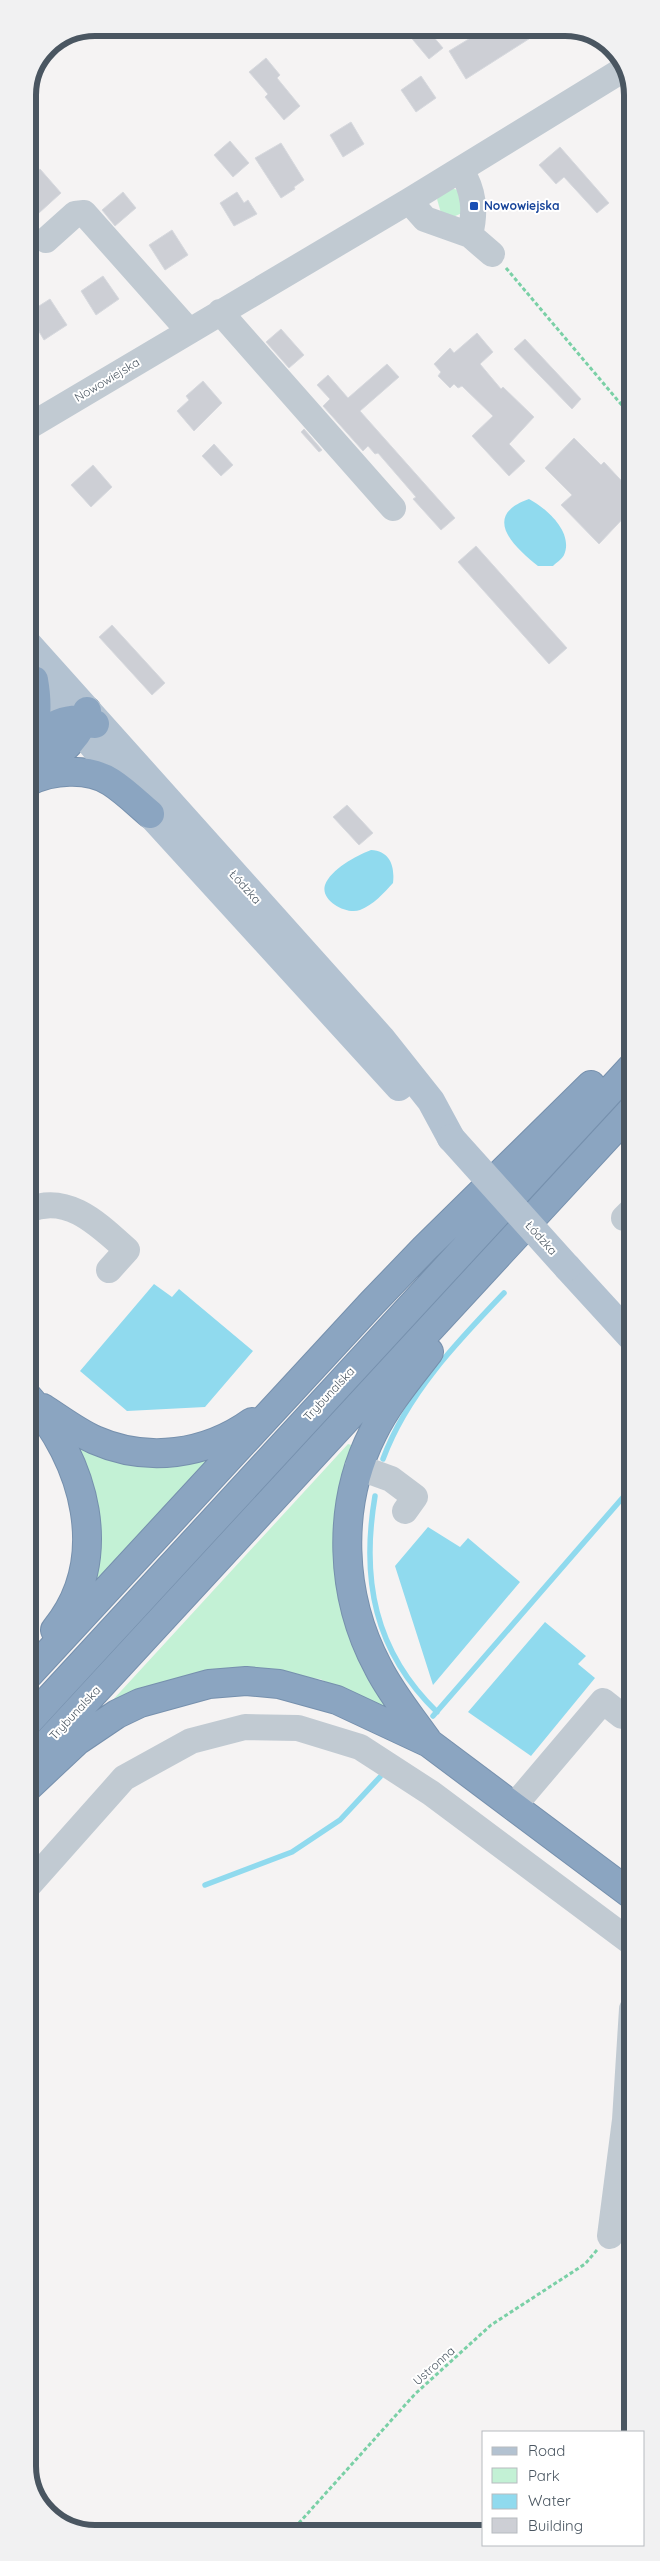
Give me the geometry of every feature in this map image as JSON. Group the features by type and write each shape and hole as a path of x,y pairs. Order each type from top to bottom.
{"highway":[{"path":"36,704 36,723"},
{"path":"36,738 46,729 84,721"},
{"path":"36,774 67,745 84,721"},
{"path":"36,778 63,772 95,776 110,781 150,814"},
{"path":"36,1666 424,1248 624,1056"},
{"name":"Trybunalska","path":"36,1713 624,1076"},
{"name":"Trybunalska","path":"36,1755 624,1119"},
{"path":"428,1743 378,1668 361,1629 351,1593 348,1565 351,1499 358,1467 373,1433 389,1406 513,1238"},
{"path":"36,1404 94,1440 134,1451 165,1453 198,1448 226,1438 243,1428 288,1394"},
{"path":"36,1409 63,1447 75,1471 84,1500 87,1539 81,1577 65,1617 36,1653"},
{"path":"36,1779 77,1741 117,1714 140,1703 209,1684 246,1681 279,1684 314,1692 362,1710 428,1743 624,1889"}],"main road":[{"name":"Łódzka","path":"36,655 150,814 334,1018 412,1102 451,1138 624,1329"},
{"name":"Łódzka","path":"36,680 84,721 381,1038 431,1101 451,1138"}],"street":[{"name":"Nowowiejska","path":"36,422 461,170 619,72"},
{"path":"461,170 472,196 474,222 470,235"},
{"path":"409,201 425,219 470,235 492,254"},
{"path":"46,240 75,214 84,213 189,331"},
{"path":"220,312 393,508"},
{"path":"36,1207 65,1206 92,1219 127,1250 110,1270"},
{"path":"358,1467 391,1479 415,1498 405,1511"},
{"path":"513,1807 603,1701 622,1716"},
{"path":"36,1877 124,1778 190,1741 245,1727 298,1728 360,1747 431,1793 624,1937"},
{"path":"610,2236 624,2134"}],"path":[{"path":"492,254 512,274 624,408"},
{"name":"Ustronna","path":"297,2525 415,2394 492,2325 586,2264 610,2236"}],"green space":[{"path":"451,188 461,191 462,213 453,217 441,213 437,199"},
{"path":"72,1440 214,1454 97,1583 92,1584"},
{"path":"348,1444 355,1446 337,1569 346,1628 389,1712 320,1679 243,1672 110,1703"}],"water":[{"path":"529,499 543,508 557,522 565,538 564,555 553,566 538,566 520,550 506,532 504,523 506,514 514,506"},
{"path":"371,850 383,853 390,860 393,871 393,883 382,895 365,908 355,911 342,909 330,901 325,891 325,885 338,868"},
{"path":"154,1284 172,1297 179,1289 253,1351 205,1407 127,1411 80,1371"},
{"path":"428,1527 460,1547 468,1538 520,1582 433,1685 395,1566"},
{"path":"545,1622 586,1656 578,1664 595,1678 531,1756 468,1712"}],"building":[{"path":"410,36 433,36 443,48 429,59"},
{"path":"474,36 533,36 466,79 449,51"},
{"path":"266,58 280,75 277,78 300,106 284,120 265,97 268,94 249,72"},
{"path":"421,76 436,98 416,112 401,90"},
{"path":"351,122 364,144 343,157 330,135"},
{"path":"230,141 249,163 233,177 214,155"},
{"path":"281,143 304,180 294,187 295,189 281,198 255,158"},
{"path":"560,147 609,203 597,213 564,177 556,184 539,165"},
{"path":"40,169 61,193 36,216 36,172"},
{"path":"123,192 136,208 115,226 102,210"},
{"path":"237,192 244,203 248,200 257,214 234,226 220,203"},
{"path":"172,230 188,255 165,270 149,245"},
{"path":"103,276 119,299 96,315 81,291"},
{"path":"50,299 67,325 44,340 36,326 36,308"},
{"path":"281,329 304,355 289,368 266,342"},
{"path":"477,333 493,352 480,364 501,389 503,387 534,417 509,444 525,461 509,476 472,436 493,416 462,386 458,388 454,384 450,388 438,376 441,372 434,364 450,348 454,353"},
{"path":"525,339 581,399 572,409 514,349"},
{"path":"387,364 399,377 360,411 455,518 441,530 413,499 416,497 378,453 375,454 368,446 363,451 323,406 330,399 317,385 328,375 348,398"},
{"path":"203,381 222,403 194,431 177,411 189,400 186,396"},
{"path":"304,429 322,450 319,452 301,432"},
{"path":"574,438 601,465 604,462 624,483 624,517 599,544 561,505 572,495 545,468"},
{"path":"214,444 233,465 221,476 202,456"},
{"path":"93,465 112,487 91,507 71,485"},
{"path":"476,546 567,648 549,664 458,562"},
{"path":"112,625 165,683 152,695 99,637"},
{"path":"347,805 373,833 359,845 333,817"}],"waterway":[{"path":"383,1459 393,1435 419,1391 451,1350 504,1293"},
{"path":"375,1496 370,1556 372,1585 377,1612 386,1639 399,1664 416,1689 437,1712"},
{"path":"433,1716 624,1496"},
{"path":"205,1885 292,1852 340,1820 380,1777"}],"place":[{"name":"Nowowiejska","path":"474,206"}]}
